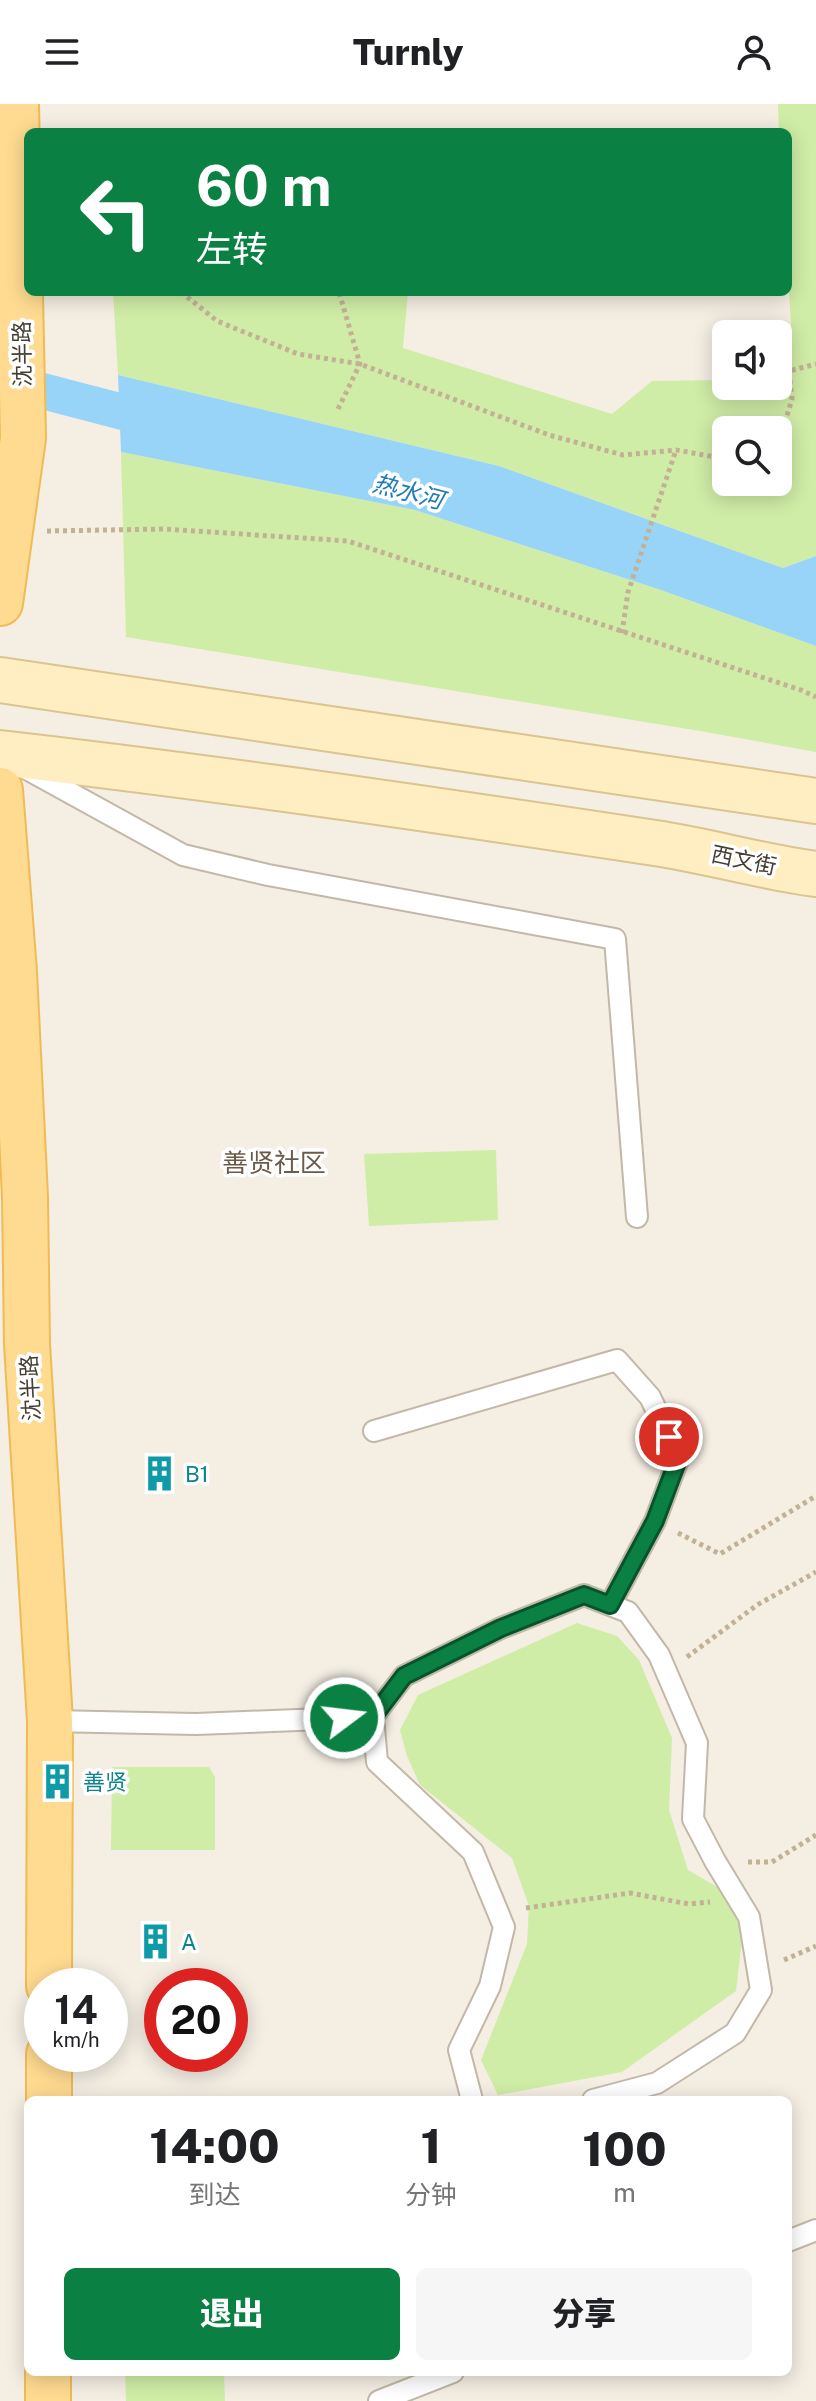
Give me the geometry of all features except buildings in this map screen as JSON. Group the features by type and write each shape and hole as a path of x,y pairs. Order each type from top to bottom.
{"main road":[{"name":"沈半路","path":"0,603 23,438 24,206 16,104"},
{"path":"0,680 816,801"},
{"name":"西文街","path":"0,753 210,777 672,845 816,874"},
{"name":"沈半路","path":"0,790 14,972 25,1197 27,1344 50,1721 49,1968"},
{"path":"49,2072 49,2096"},
{"path":"48,2376 48,2401"}],"lane":[{"path":"0,753 183,855 268,875 615,939 637,1217"},
{"path":"374,1431 617,1360 650,1397 679,1457 655,1521 610,1605"},
{"path":"471,2096 459,2050 490,1986 504,1927 473,1852 377,1762 373,1717 404,1676 501,1628 584,1595 628,1612 659,1655 667,1672 697,1743 693,1819 749,1917 761,1990 735,2033 657,2083 608,2096"},
{"path":"50,1721 196,1724 373,1717"},
{"path":"792,2239 816,2230"},
{"path":"379,2401 443,2376"}],"path":[{"path":"186,296 217,321 298,354 360,364 549,435 623,455 676,450 712,456"},
{"path":"338,409 360,364 340,296"},
{"path":"787,416 792,399 789,371 816,364"},
{"path":"622,633 628,592 676,450"},
{"path":"10,532 165,529 348,541 816,697"},
{"path":"655,1521 720,1554 816,1496"},
{"path":"667,1672 757,1605 816,1572"},
{"path":"715,1861 772,1862 816,1835"},
{"path":"497,1912 630,1893 689,1904 738,1899"},
{"path":"758,1967 794,1957 816,1946"}],"green space":[{"path":"778,104 816,104 816,556 783,568 499,466 118,375 113,296 408,296 403,348 612,414 652,381 712,380 712,400 792,400 789,296 792,296 792,128 779,128"},
{"path":"121,452 415,510 658,589 816,646 816,752 126,637"},
{"path":"496,1150 498,1220 369,1226 364,1154"},
{"path":"577,1623 617,1636 639,1660 672,1738 669,1810 688,1870 738,1899 742,1939 736,1991 622,2072 498,2095 481,2060 527,1944 529,1906 512,1858 420,1785 400,1730 418,1695"},
{"path":"112,1767 209,1767 215,1777 215,1850 111,1850"},
{"path":"125,2376 224,2376 225,2401 126,2401"}],"water":[{"path":"118,375 499,466 783,568 816,556 816,646 658,589 415,510 121,452"}],"waterway":[{"name":"热水河","path":"0,380 165,423"}],"place":[{"name":"B1","path":"159,1474"},
{"name":"善贤","path":"57,1782"},
{"name":"A","path":"155,1942"}],"district":[{"name":"善贤社区","path":"274,1163"}],"route":[{"path":"344,1718 373,1717 404,1676 501,1628 584,1595 610,1605 655,1521 679,1457 669,1437"}]}
